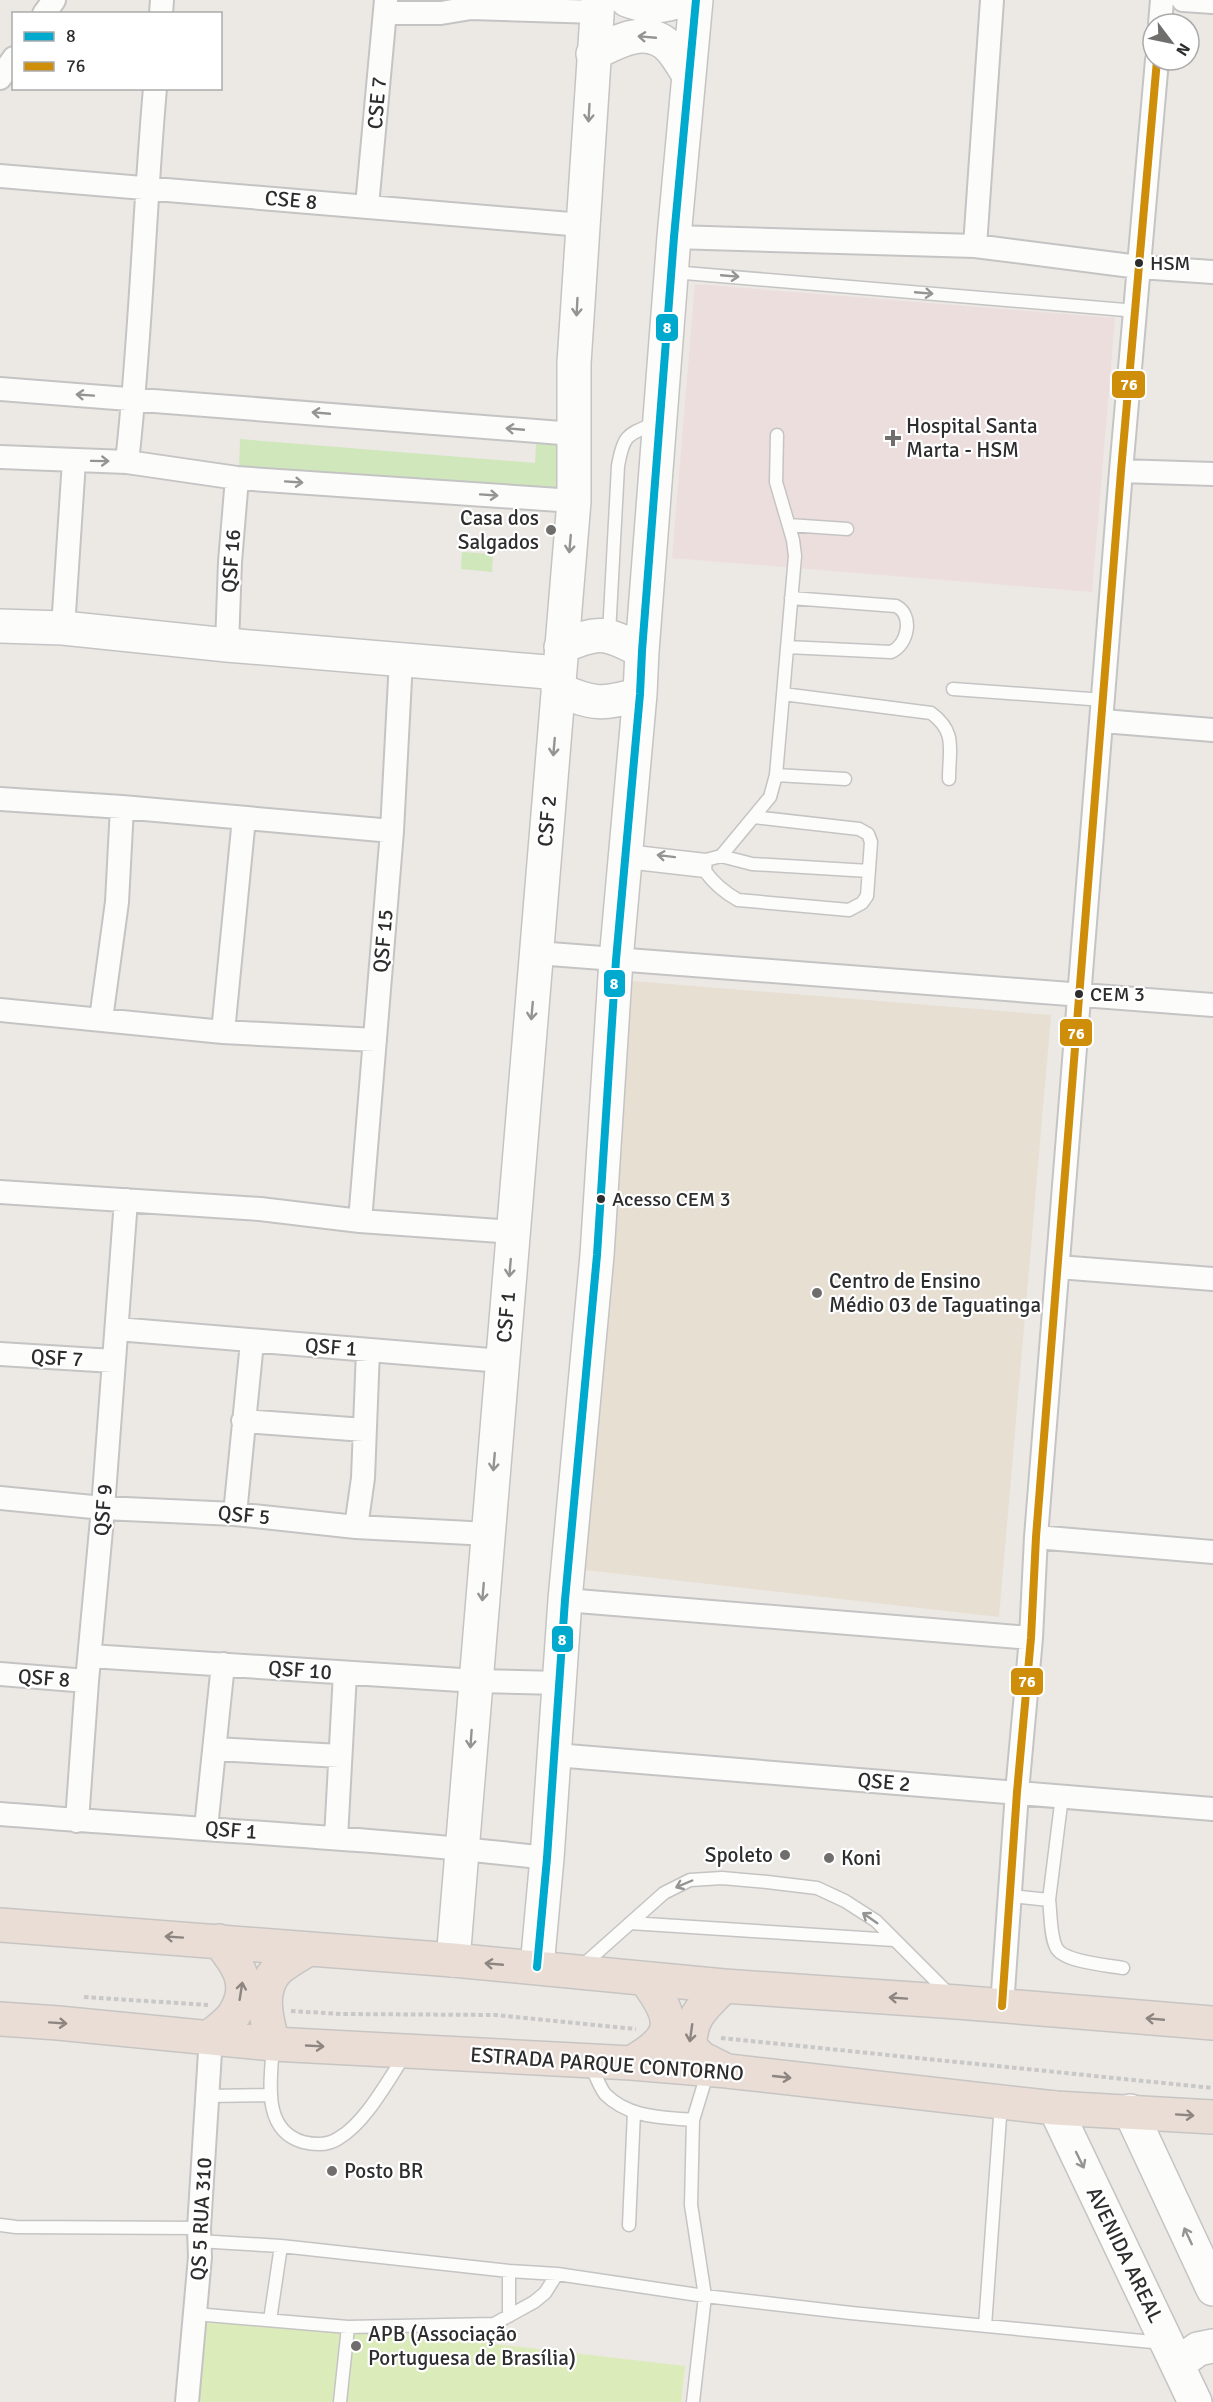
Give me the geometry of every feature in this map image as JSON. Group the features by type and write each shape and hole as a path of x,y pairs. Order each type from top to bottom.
{"highway":[{"path":"0,1924 537,1967 646,1980 1213,2023"},
{"path":"211,2036 235,2014 243,1980 237,1963 219,1941"},
{"path":"273,2044 266,2018 265,2000 269,1983 276,1971 307,1950"},
{"path":"631,2063 652,2051 662,2041 667,2025 666,2012 660,1999 646,1980"},
{"path":"718,2070 700,2058 690,2047 690,2035 693,2019 724,1986"},
{"name":"ESTRADA PARQUE CONTORNO","path":"0,2019 211,2036 273,2044 631,2063 718,2070 1055,2108 1213,2117"}],"street":[{"path":"627,0 645,5 666,6 681,0"},
{"path":"537,1967 555,1755 565,1599 597,1256 616,960 640,694 671,271 696,0"},
{"path":"975,246 992,0"},
{"path":"1183,0 1213,2"},
{"path":"385,7 441,13 471,8 597,6"},
{"name":"CSF 2","path":"537,952 574,501 574,363 597,6"},
{"name":"CSE 7","path":"368,206 385,7"},
{"path":"593,54 629,37 657,38 671,48 688,74"},
{"path":"0,78 12,61"},
{"path":"1002,2006 1017,1792 1031,1638 1036,1537 1104,711 1121,471 1137,311 1156,72"},
{"path":"127,462 134,398 146,188 155,90"},
{"name":"CSE 8","path":"0,176 582,225"},
{"path":"674,237 975,246 1139,267 1213,272"},
{"path":"0,389 574,434"},
{"path":"0,457 127,462 237,478 574,501"},
{"path":"63,628 74,461"},
{"path":"1121,471 1213,474"},
{"name":"QSF 16","path":"227,645 230,562 237,478"},
{"path":"0,626 63,628 401,660 560,670 593,703 624,699 640,694"},
{"path":"560,670 586,636 601,634 609,636 642,651"},
{"name":"QSF 15","path":"360,1221 392,831 401,660"},
{"path":"1104,711 1213,730"},
{"path":"0,799 122,807 392,831"},
{"path":"101,1019 117,902 122,807"},
{"path":"223,1032 244,818"},
{"path":"537,952 616,960 1213,1005"},
{"name":"CSF 1","path":"453,1960 537,952"},
{"path":"0,1010 223,1032 375,1040"},
{"path":"0,1192 260,1209 360,1221 513,1232"},
{"name":"QSF 9","path":"77,1821 126,1200"},
{"path":"1058,1267 1213,1279"},
{"name":"QSF 1","path":"117,1329 368,1350 363,1478 356,1527"},
{"path":"235,1514 252,1342"},
{"path":"368,1350 502,1362"},
{"name":"QSF 7","path":"0,1354 113,1361"},
{"path":"243,1421 364,1430"},
{"name":"QSF 5","path":"0,1498 103,1508 235,1514 356,1527 488,1534"},
{"path":"1036,1537 1213,1552"},
{"path":"565,1599 1031,1638"},
{"name":"QSF 10","path":"90,1656 345,1673 336,1838"},
{"path":"206,1828 223,1664"},
{"path":"345,1673 476,1681 559,1683"},
{"name":"QSF 8","path":"0,1674 87,1681"},
{"path":"215,1749 340,1755"},
{"name":"QSE 2","path":"555,1755 1213,1809"},
{"name":"QSF 1","path":"0,1814 463,1848 547,1858"},
{"name":"QS 5 RUA 310","path":"187,2402 200,2257 198,2234 211,2036"},
{"name":"AVENIDA AREAL","path":"1055,2108 1196,2402"},
{"path":"1130,2111 1213,2289"},
{"path":"1173,2354 1213,2346"}],"lane":[{"path":"671,271 1137,311"},
{"path":"609,636 618,466 622,442 630,434 659,422"},
{"path":"625,857 706,866 721,856 770,797 776,775 795,556 789,525 776,482 777,435"},
{"path":"789,525 846,529"},
{"path":"787,647 891,652 903,645 906,637 906,615 896,606 791,598"},
{"path":"954,688 1104,711"},
{"path":"783,694 931,712 949,731 949,779"},
{"path":"776,775 845,778"},
{"path":"706,866 723,892 738,900 849,910 862,903 867,896 871,842 868,834 859,829 754,816"},
{"path":"721,856 752,864 869,871"},
{"path":"1062,1796 1049,1900 1055,1946 1068,1958 1123,1968"},
{"path":"576,1972 664,1893 690,1880 722,1878 817,1888 845,1901 876,1921 957,2002"},
{"path":"1011,1896 1049,1900"},
{"path":"630,1923 894,1940"},
{"path":"273,2044 270,2095 273,2112 281,2127 290,2135 301,2141 317,2145 338,2139 353,2127 407,2051"},
{"path":"588,2061 604,2093 626,2109 643,2115 693,2120"},
{"path":"693,2402 705,2296 692,2205 693,2120 718,2070"},
{"path":"208,2096 270,2095"},
{"path":"984,2326 1001,2102"},
{"path":"629,2225 634,2112"},
{"path":"0,2225 198,2234 281,2246 508,2271 557,2274 705,2296 984,2326 1173,2354"},
{"path":"270,2320 281,2246"},
{"path":"508,2271 509,2316"},
{"path":"195,2314 348,2327 494,2324 546,2293 557,2274"},
{"path":"340,2402 348,2327"}],"shaded area":[{"name":"Hospital Santa Marta - HSM","path":"695,284 1115,318 1092,592 672,558"},
{"name":"Centro de Ensino Médio 03 de Taguatinga","path":"632,981 1051,1015 999,1617 585,1570"}],"green space":[{"path":"537,431 574,434 574,498 239,468 240,439 535,463"},
{"path":"462,552 493,554 492,572 461,569"},
{"name":"APB (Associação Portuguesa de Brasília)","path":"198,2317 348,2327 685,2366 681,2402 189,2402"}],"transit line":[{"name":"8","path":"537,1967 565,1600 597,1255 616,960 640,694 674,237 696,0"},
{"name":"76","path":"1002,2006 1017,1792 1031,1638 1036,1537 1121,471 1156,72"}],"place":[{"name":"HSM","path":"1139,263"},
{"name":"Hospital Santa Marta - HSM","path":"893,438"},
{"name":"Casa dos Salgados","path":"551,530"},
{"name":"CEM 3","path":"1079,994"},
{"name":"Acesso CEM 3","path":"601,1199"},
{"name":"Centro de Ensino Médio 03 de Taguatinga","path":"817,1293"},
{"name":"Spoleto","path":"785,1855"},
{"name":"Koni","path":"829,1858"},
{"name":"Posto BR","path":"332,2171"},
{"name":"APB (Associação Portuguesa de Brasília)","path":"356,2346"}]}
